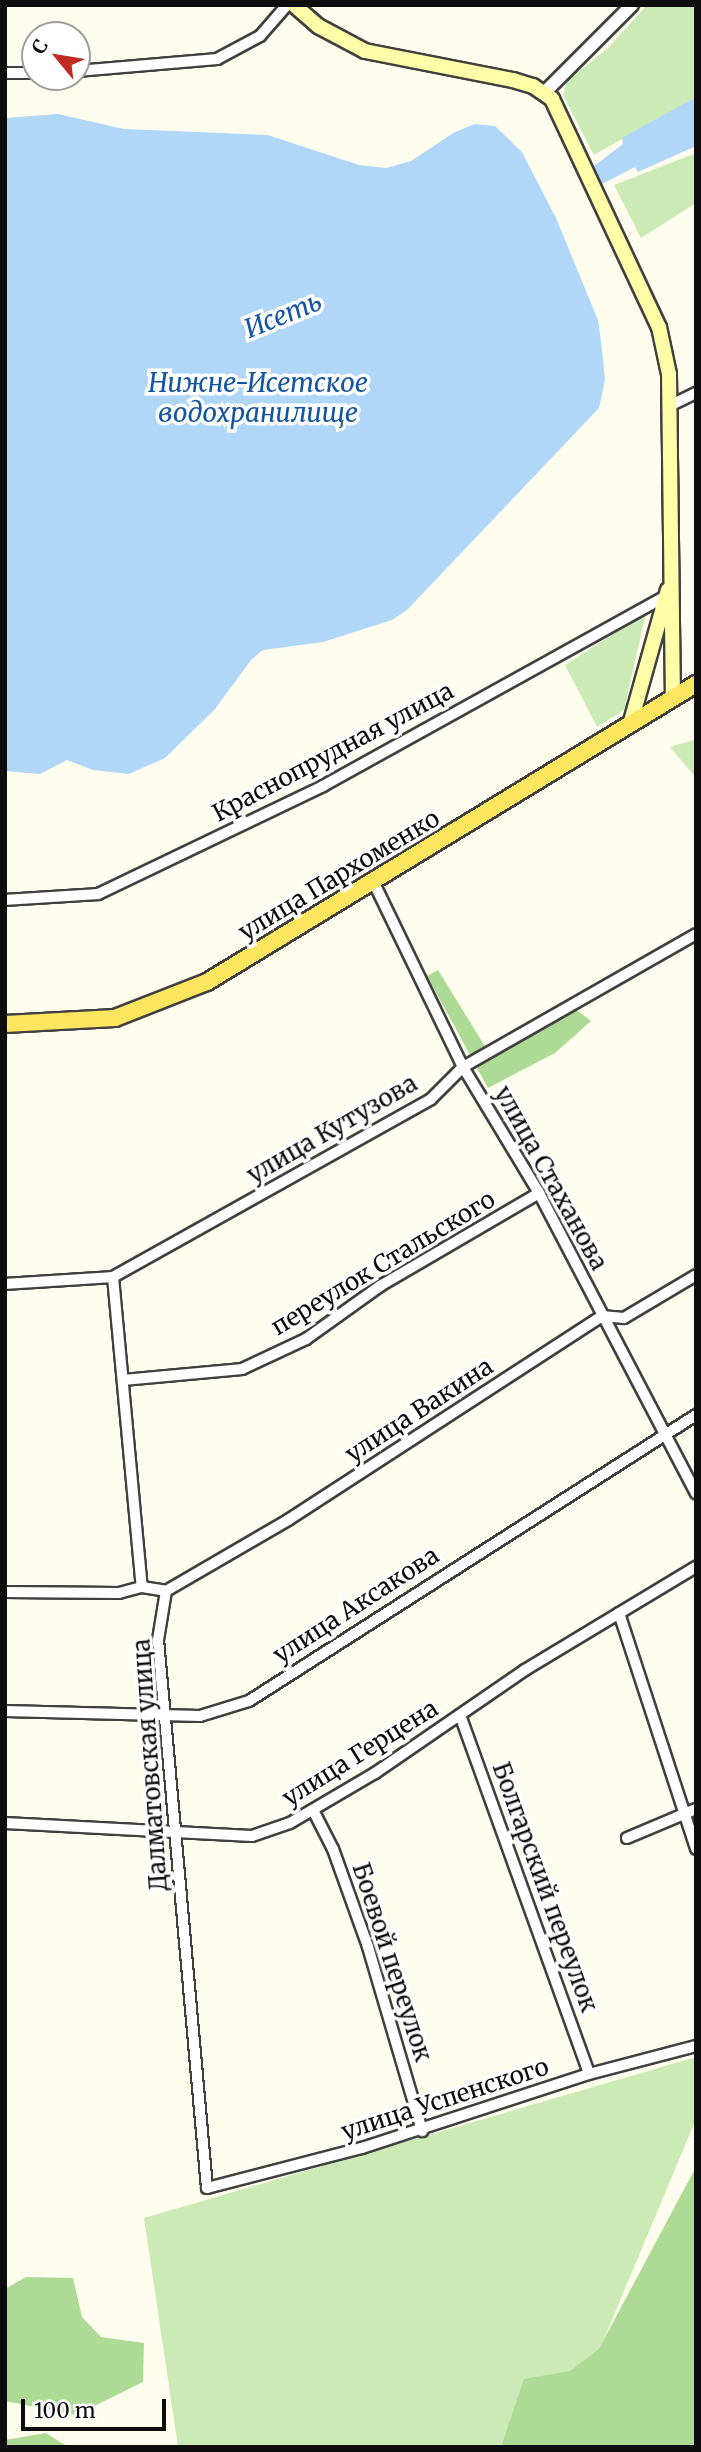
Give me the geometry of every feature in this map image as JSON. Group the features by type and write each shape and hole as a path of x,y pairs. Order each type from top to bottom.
{"main road":[{"path":"293,5 317,26 365,51 513,80 545,92 582,158 659,327 669,374 673,696"},
{"path":"630,725 672,575"},
{"name":"улица Пархоменко","path":"5,1024 80,1023 148,1008 207,982 696,684"}],"street":[{"path":"91,70 216,59 260,36 287,5"},
{"path":"545,92 632,5"},
{"path":"670,406 696,393"},
{"name":"Краснопрудная улица","path":"5,900 98,894 323,786 666,596"},
{"name":"улица Стаханова","path":"373,881 463,1067 539,1193 696,1493"},
{"name":"улица Кутузова","path":"5,1284 113,1277 431,1099 463,1067 696,934"},
{"name":"переулок Стальского","path":"123,1380 242,1369 306,1339 380,1286 539,1193"},
{"name":"улица Вакина","path":"166,1591 288,1520 602,1316 624,1318 696,1275"},
{"path":"113,1277 142,1587"},
{"name":"улица Аксакова","path":"5,1711 201,1716 249,1701 696,1415"},
{"name":"улица Герцена","path":"5,1823 252,1836 313,1810 619,1613 696,1567"},
{"path":"5,1592 119,1593 142,1587 166,1591"},
{"name":"Далматовская улица","path":"166,1591 158,1640 207,2188"},
{"path":"619,1613 696,1849"},
{"name":"Болгарский переулок","path":"460,1715 589,2074"},
{"path":"627,1838 696,1809"},
{"name":"Боевой переулок","path":"313,1810 333,1849 368,1947 422,2130"},
{"name":"улица Успенского","path":"207,2188 244,2182 422,2130 589,2074 696,2046"}],"green space":[{"path":"647,5 696,5 696,97 594,155 563,95 567,81 608,48"},
{"path":"696,153 696,203 641,238 614,185"},
{"path":"646,613 624,710 597,727 565,665"},
{"path":"696,739 696,778 670,747"},
{"path":"438,970 486,1048 574,1008 591,1021 555,1053 488,1088 427,976"},
{"path":"696,2057 696,2119 604,2339 696,2167 696,2447 178,2447 144,2218"},
{"path":"696,2167 696,2447 501,2447 524,2379 570,2371 599,2349"},
{"path":"26,2277 73,2278 82,2317 101,2337 144,2343 143,2382 76,2415 5,2401 5,2289"},
{"path":"46,2433 68,2447 5,2447 5,2440"}],"water":[{"path":"696,97 696,146 638,172 635,167 602,184 594,166 623,144 622,138"},
{"name":"Нижне-Исетское водохранилище","path":"58,114 124,129 268,135 359,165 386,168 411,161 455,132 475,124 495,126 522,152 556,218 598,320 602,349 605,380 599,408 407,610 392,620 323,642 263,650 251,660 215,709 165,758 129,774 93,770 67,760 40,774 5,771 5,118"}],"water label":[{"name":"Исеть","path":"283,315"}]}
